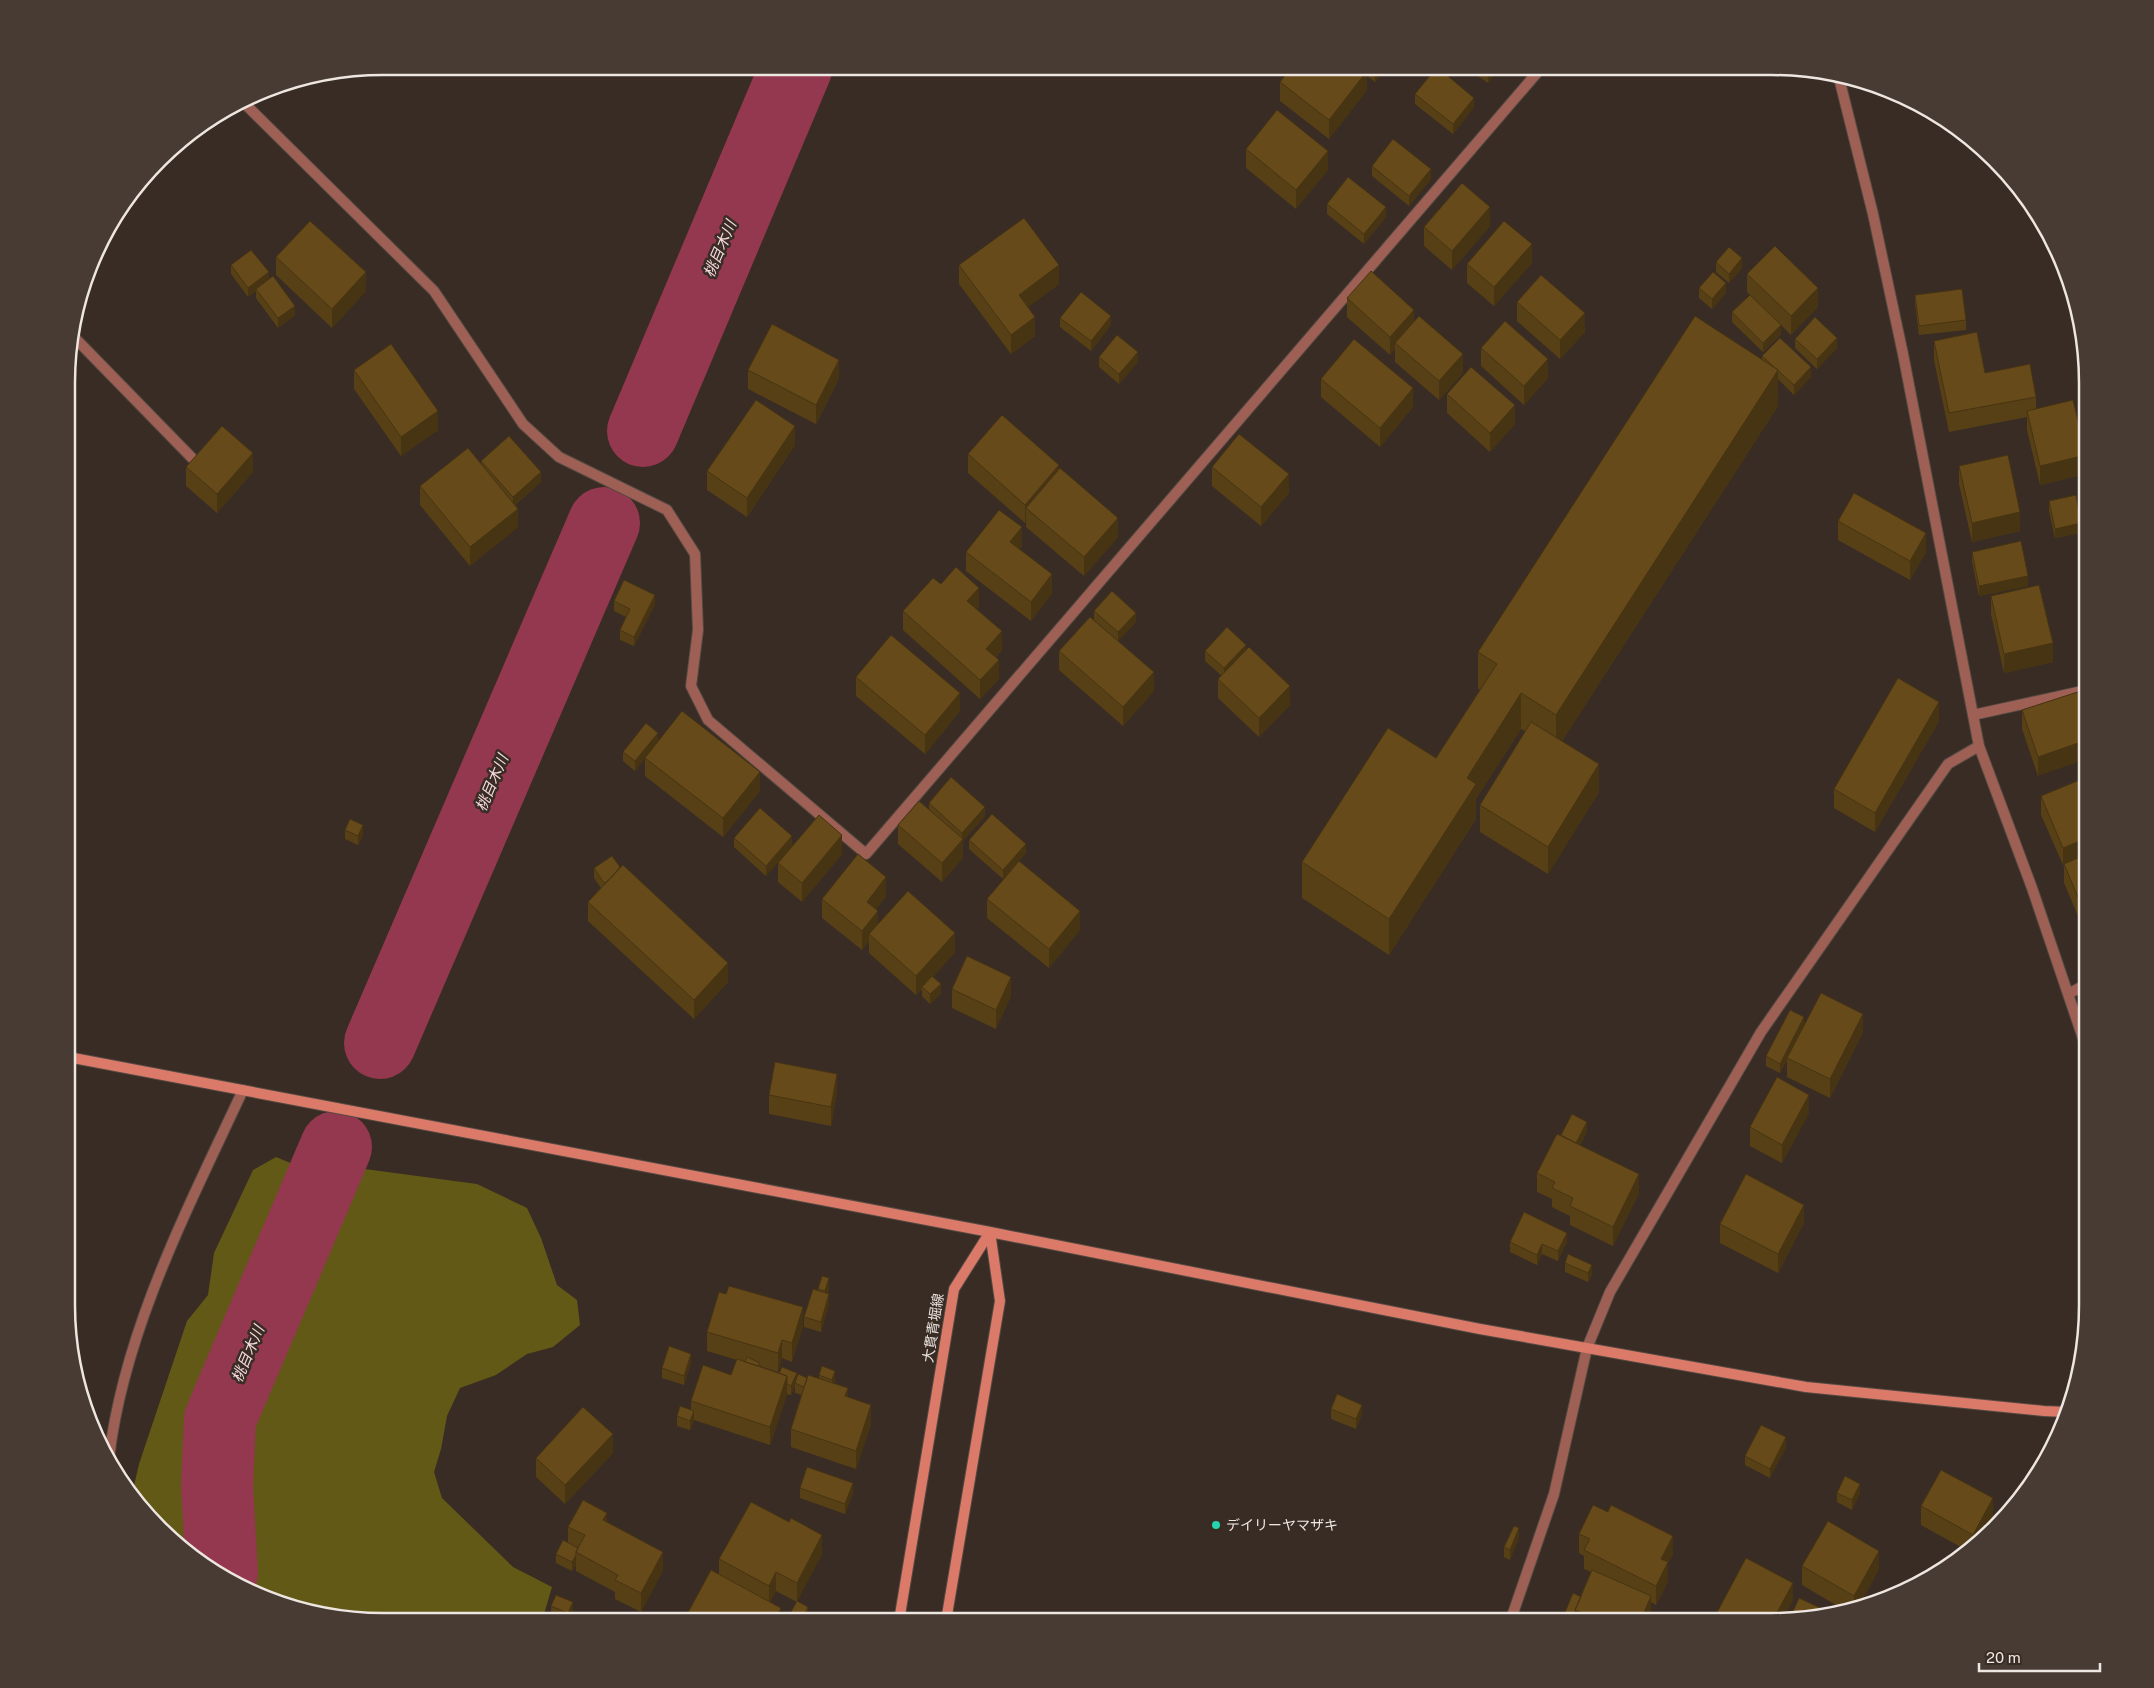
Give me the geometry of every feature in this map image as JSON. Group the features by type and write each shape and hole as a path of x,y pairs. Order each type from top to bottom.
{"street":[{"path":"248,107 434,291 522,424 559,457 667,510 695,554 698,630 691,686 708,720 866,854 1535,75"},
{"path":"1840,83 1873,214 1903,354 1979,746 2032,888 2079,1026"},
{"path":"78,341 192,458"},
{"path":"1973,714 2079,692"},
{"path":"1513,1613 1554,1494 1587,1348 1610,1292 1761,1032 1948,764 1979,746"},
{"path":"2068,994 2079,988"},
{"path":"75,1057 1587,1348 1806,1387 2060,1412"},
{"path":"111,1448 118,1403 141,1326 178,1232 243,1090"},
{"path":"947,1613 1000,1301 990,1232"},
{"name":"大貫青堀線","path":"900,1613 954,1289 990,1232"}],"shaded area":[{"path":"276,1157 293,1164 320,1163 477,1184 527,1208 541,1238 557,1285 577,1300 580,1325 553,1347 527,1354 496,1375 460,1388 447,1416 441,1449 434,1472 442,1498 513,1567 552,1587 544,1613 383,1613 342,1610 303,1603 265,1590 212,1561 165,1523 134,1486 139,1464 187,1321 208,1295 214,1253 253,1170"}],"building":[{"path":"1286,75 1364,75 1329,120 1280,82"},
{"path":"1430,75 1447,75 1474,98 1453,124 1415,94"},
{"path":"1277,110 1328,151 1296,190 1246,149"},
{"path":"1393,139 1431,169 1409,196 1372,166"},
{"path":"1348,177 1386,207 1364,234 1327,204"},
{"path":"1462,183 1490,207 1452,251 1424,227"},
{"path":"1024,218 1059,265 1019,295 1035,317 1011,335 959,265"},
{"path":"310,221 366,272 332,309 276,257"},
{"path":"1504,221 1532,244 1494,287 1467,264"},
{"path":"1775,246 1818,288 1791,316 1747,274"},
{"path":"1729,247 1742,258 1729,274 1716,262"},
{"path":"251,250 269,272 248,288 231,265"},
{"path":"1371,271 1414,310 1390,337 1347,298"},
{"path":"1713,272 1726,283 1712,299 1699,288"},
{"path":"1541,275 1585,313 1560,340 1517,302"},
{"path":"273,276 295,306 278,318 256,289"},
{"path":"1962,289 1966,320 1919,326 1915,295"},
{"path":"1081,292 1111,316 1091,341 1060,318"},
{"path":"1750,295 1781,325 1763,343 1732,312"},
{"path":"1419,316 1463,354 1439,381 1395,343"},
{"path":"1695,316 1778,370 1556,715 1521,693 1467,778 1476,784 1389,919 1302,862 1388,728 1436,758 1497,664 1478,652"},
{"path":"1815,317 1837,338 1817,359 1795,339"},
{"path":"1505,321 1548,359 1524,386 1481,348"},
{"path":"772,324 839,360 816,405 748,370"},
{"path":"1977,332 1985,373 2030,364 2036,397 1949,413 1934,341"},
{"path":"1117,335 1138,352 1119,374 1099,357"},
{"path":"1780,338 1811,367 1794,385 1762,356"},
{"path":"1354,339 1413,388 1380,428 1321,379"},
{"path":"391,344 438,411 401,437 354,370"},
{"path":"1471,367 1515,405 1490,433 1447,394"},
{"path":"756,400 795,426 747,498 707,471"},
{"path":"2073,400 2079,425 2079,457 2040,466 2027,411"},
{"path":"1002,415 1059,465 1025,505 968,454"},
{"path":"222,426 253,453 217,494 186,467"},
{"path":"1239,434 1289,474 1261,507 1212,467"},
{"path":"509,436 541,472 513,497 481,461"},
{"path":"468,448 518,509 470,547 420,486"},
{"path":"2008,455 2020,512 1972,523 1959,466"},
{"path":"1060,468 1118,518 1084,557 1026,508"},
{"path":"1854,493 1926,533 1910,561 1838,521"},
{"path":"2076,495 2079,523 2055,529 2049,501"},
{"path":"999,510 1022,527 1010,542 1052,574 1031,602 966,552"},
{"path":"2021,541 2028,576 1979,586 1972,552"},
{"path":"956,567 979,588 967,601 1002,631 986,649 999,660 980,680 903,611 933,578 941,584"},
{"path":"624,580 655,595 634,637 620,630 630,609 614,601"},
{"path":"2039,585 2053,643 2004,654 1991,596"},
{"path":"1112,591 1136,613 1118,632 1094,611"},
{"path":"1090,617 1154,672 1123,707 1059,651"},
{"path":"1227,627 1246,645 1224,668 1205,651"},
{"path":"891,635 960,693 925,735 856,677"},
{"path":"1249,647 1290,686 1259,718 1218,679"},
{"path":"1898,678 1939,702 1875,813 1834,789"},
{"path":"2079,692 2079,743 2038,757 2022,710"},
{"path":"682,711 760,772 723,818 645,758"},
{"path":"1531,722 1599,764 1548,847 1480,805"},
{"path":"646,723 658,733 635,761 623,752"},
{"path":"951,777 985,807 962,833 929,803"},
{"path":"2079,780 2079,841 2063,848 2041,796"},
{"path":"919,801 963,839 942,863 898,825"},
{"path":"760,808 792,836 766,866 734,838"},
{"path":"992,814 1026,844 1003,870 969,840"},
{"path":"819,815 842,835 802,883 778,863"},
{"path":"350,819 363,825 358,836 345,830"},
{"path":"858,854 886,877 867,902 878,911 862,931 822,899"},
{"path":"612,856 620,867 604,883 594,868"},
{"path":"2079,857 2079,899 2064,864"},
{"path":"1019,861 1080,911 1049,949 987,899"},
{"path":"623,865 728,963 694,1000 588,902"},
{"path":"908,891 955,933 916,976 869,934"},
{"path":"967,956 1011,977 996,1010 952,989"},
{"path":"932,976 941,984 930,994 922,987"},
{"path":"1821,993 1863,1014 1830,1079 1787,1058"},
{"path":"1790,1010 1804,1017 1780,1064 1766,1056"},
{"path":"775,1062 837,1074 831,1107 769,1095"},
{"path":"1777,1077 1809,1095 1782,1145 1750,1127"},
{"path":"1572,1114 1587,1122 1576,1143 1561,1135"},
{"path":"1557,1134 1639,1174 1613,1227 1570,1206 1573,1198 1552,1188 1555,1182 1537,1173"},
{"path":"1746,1174 1804,1205 1778,1254 1720,1224"},
{"path":"1524,1212 1567,1233 1558,1251 1542,1244 1537,1255 1510,1242"},
{"path":"1568,1254 1592,1265 1588,1273 1565,1263"},
{"path":"822,1276 829,1278 825,1291 818,1289"},
{"path":"729,1286 803,1307 792,1343 782,1340 778,1353 707,1332 719,1292 726,1294"},
{"path":"813,1289 829,1294 821,1322 804,1317"},
{"path":"669,1346 691,1354 684,1376 662,1368"},
{"path":"747,1357 760,1363 758,1366 745,1362"},
{"path":"737,1359 787,1376 770,1427 691,1401 703,1365 731,1375"},
{"path":"822,1366 835,1371 832,1380 819,1375"},
{"path":"782,1367 797,1373 791,1386 787,1384 787,1376 779,1373"},
{"path":"798,1374 807,1378 804,1387 795,1383"},
{"path":"808,1375 848,1388 845,1396 871,1405 856,1451 791,1429"},
{"path":"1337,1394 1362,1405 1356,1419 1331,1409"},
{"path":"680,1406 694,1411 690,1421 677,1416"},
{"path":"583,1407 613,1434 565,1485 536,1458"},
{"path":"1761,1425 1786,1437 1770,1469 1745,1456"},
{"path":"807,1467 853,1483 845,1504 800,1488"},
{"path":"1941,1470 1993,1498 1973,1535 1921,1506"},
{"path":"1845,1476 1860,1484 1852,1500 1837,1493"},
{"path":"583,1500 607,1513 603,1520 663,1552 641,1593 615,1580 618,1575 576,1552 585,1535 568,1527"},
{"path":"751,1502 789,1522 791,1518 822,1535 797,1583 776,1572 769,1586 719,1559"},
{"path":"1593,1505 1608,1512 1611,1505 1673,1536 1661,1559 1668,1562 1656,1586 1584,1550 1590,1539 1579,1534"},
{"path":"1828,1521 1879,1551 1854,1596 1802,1566"},
{"path":"1514,1526 1519,1528 1510,1550 1504,1547"},
{"path":"563,1540 578,1548 572,1562 556,1554"},
{"path":"1746,1558 1793,1583 1777,1613 1717,1613"},
{"path":"711,1570 781,1608 778,1613 688,1613"},
{"path":"1592,1570 1651,1596 1644,1613 1582,1613 1575,1610"},
{"path":"1573,1593 1581,1597 1575,1613 1565,1613"},
{"path":"556,1595 573,1602 568,1613 551,1606"},
{"path":"1799,1598 1822,1608 1812,1610 1793,1612"},
{"path":"797,1601 808,1607 805,1613 791,1612"}],"waterway":[{"name":"桃目木川","path":"643,431 793,75"},
{"name":"桃目木川","path":"380,1043 604,523"},
{"name":"桃目木川","path":"222,1567 217,1486 220,1419 336,1147"}],"place":[{"name":"デイリーヤマザキ","path":"1216,1525"}]}
